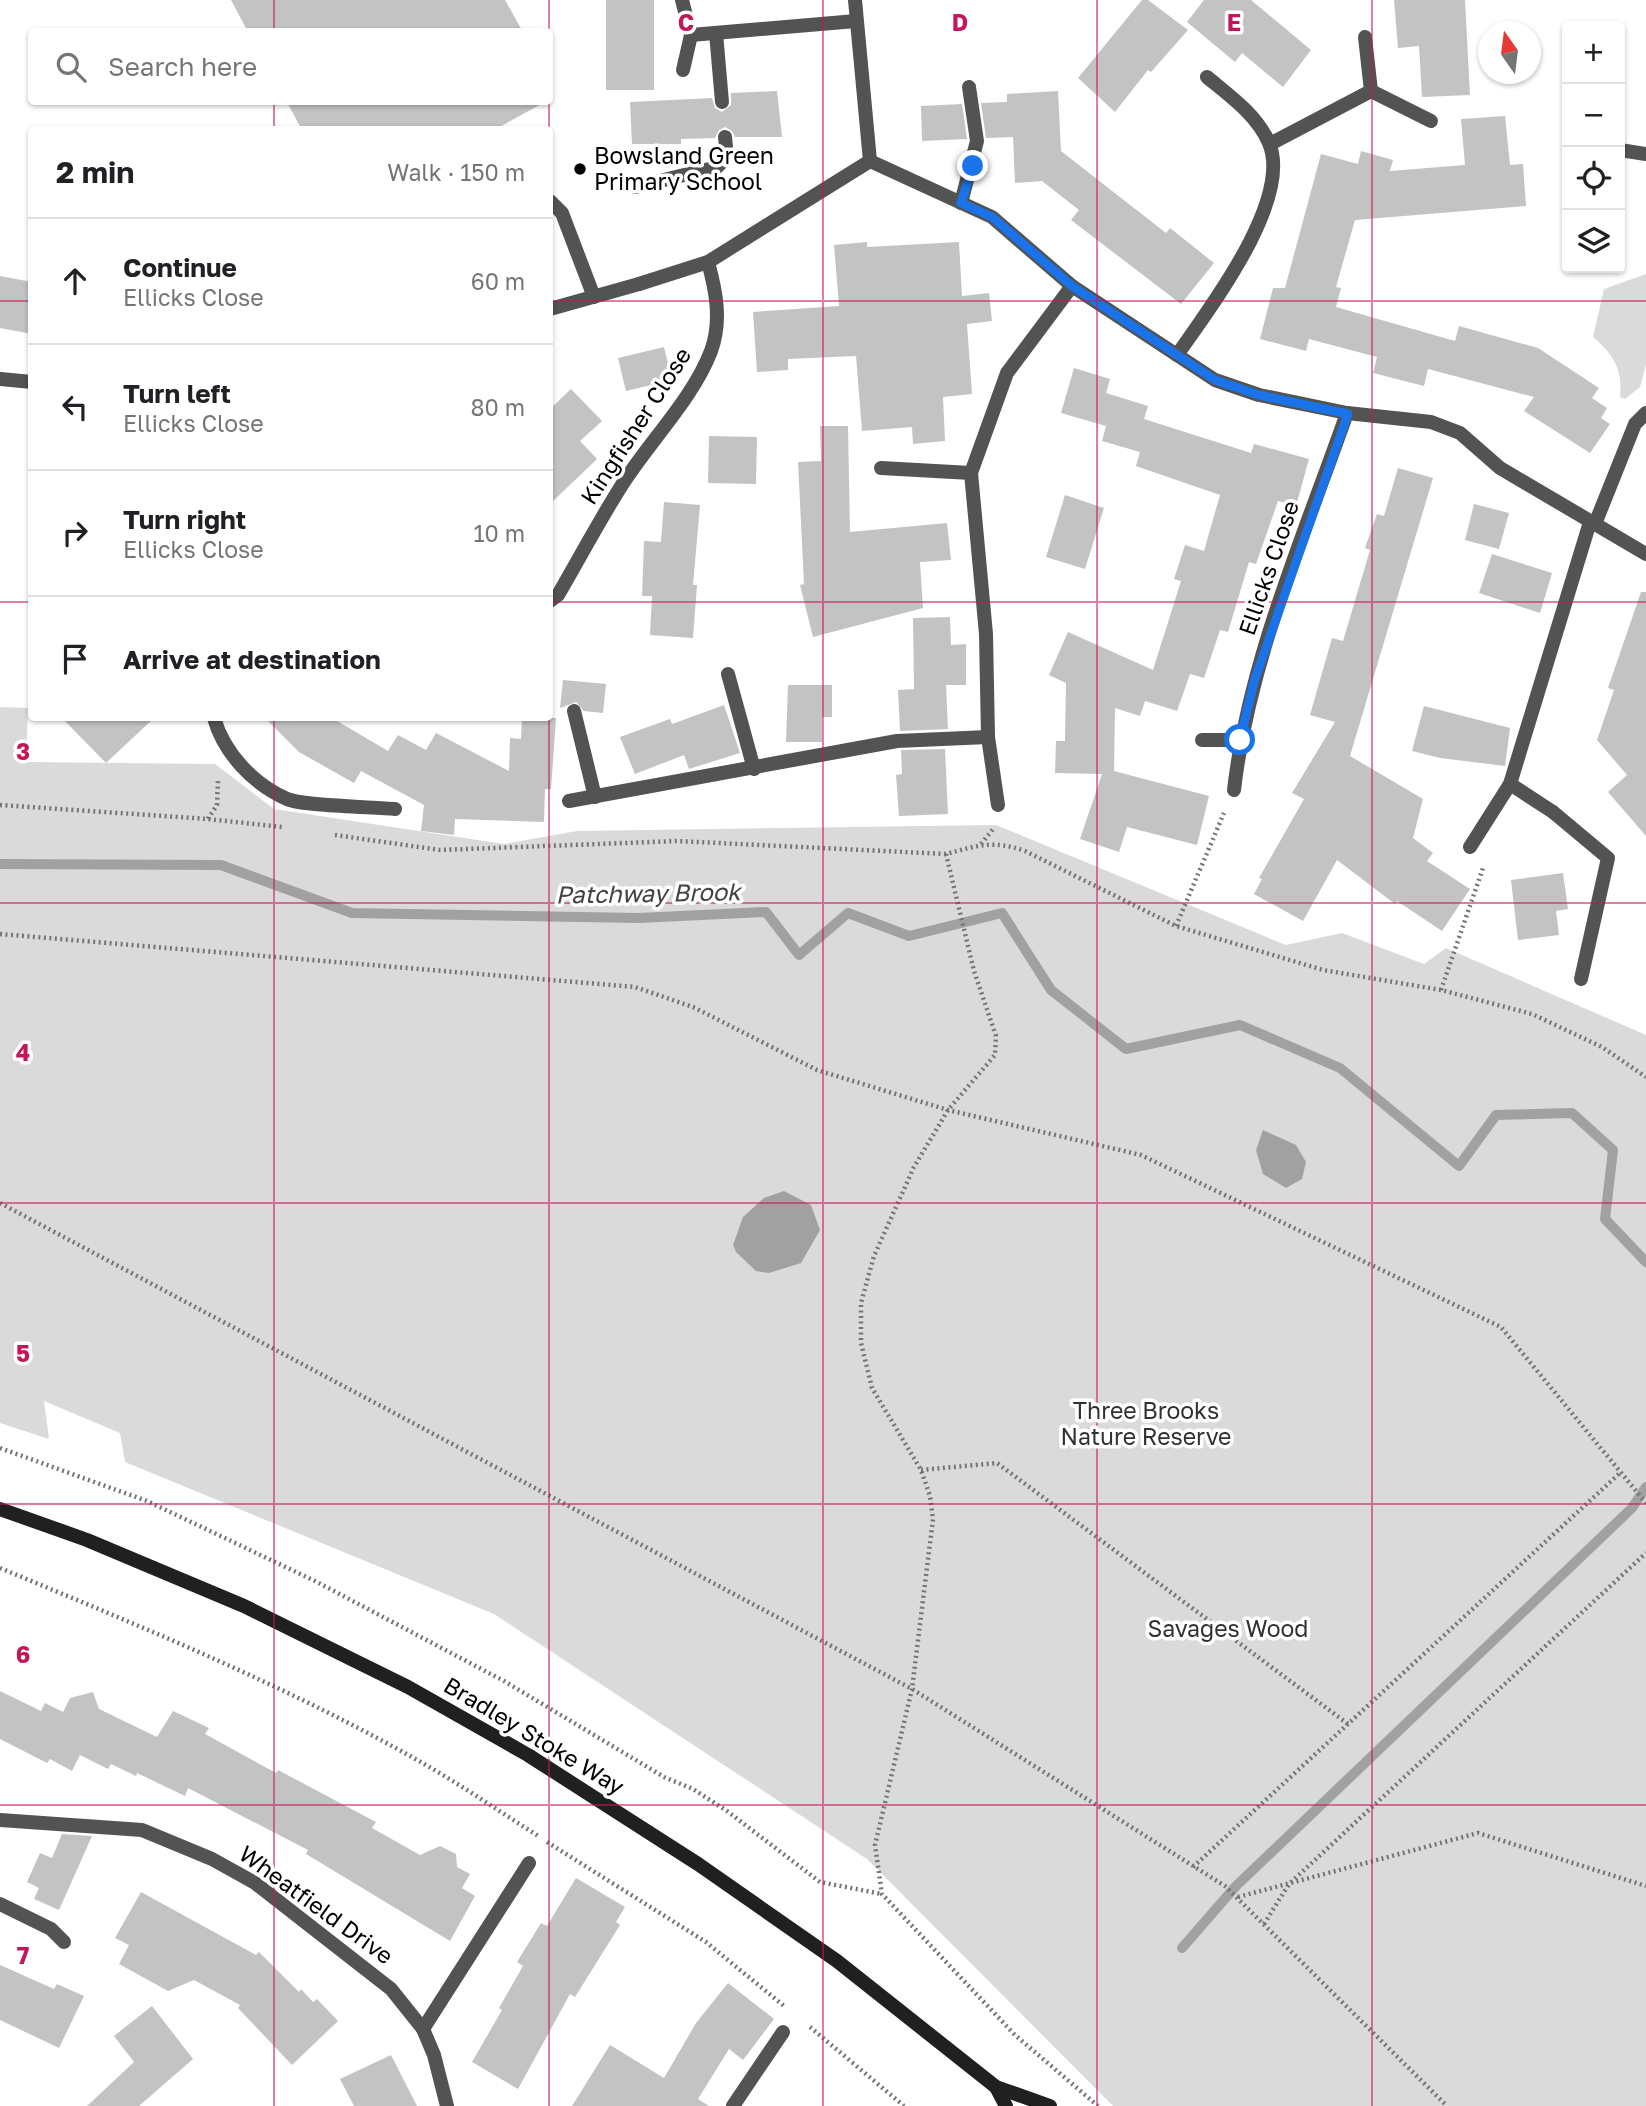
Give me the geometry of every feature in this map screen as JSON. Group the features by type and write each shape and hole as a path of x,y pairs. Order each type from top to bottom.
{"street":[{"path":"682,0 691,35 684,70"},
{"path":"855,0 870,161"},
{"path":"691,35 856,21"},
{"path":"716,33 722,102"},
{"path":"1365,37 1371,91"},
{"path":"1177,355 1221,292 1257,229 1273,182 1270,144 1242,105 1207,77"},
{"path":"961,203 977,141 969,87"},
{"path":"1371,91 1431,121"},
{"path":"1270,144 1371,91"},
{"path":"635,187 718,167 727,157 725,137"},
{"path":"1625,151 1646,154"},
{"path":"870,161 992,217 1072,286 1215,380 1259,395 1348,414 1431,422 1460,433 1500,468 1646,554"},
{"path":"553,308 708,262 870,161"},
{"path":"553,204 562,213 594,297"},
{"name":"Kingfisher Close","path":"553,599 558,595 620,488 700,374 712,350 718,320 715,288 708,262"},
{"path":"998,805 988,737 986,634 971,473 1007,373 1072,286"},
{"path":"0,379 28,382"},
{"path":"1470,847 1510,784 1592,523 1635,424 1646,413"},
{"name":"Ellicks Close","path":"1234,790 1240,740 1254,682 1348,414"},
{"path":"881,468 971,473"},
{"path":"728,674 754,769"},
{"path":"574,711 595,797"},
{"path":"215,721 220,740 244,770 289,800 395,809"},
{"path":"569,801 897,741 988,737"},
{"path":"1202,740 1240,740"},
{"path":"1510,784 1553,812 1608,859 1581,979"},
{"name":"Bradley Stoke Way","path":"0,1509 87,1540 288,1627 408,1687 528,1755 698,1864 837,1961 996,2087 1050,2106"},
{"name":"Wheatfield Drive","path":"0,1820 142,1830 212,1858 255,1883 391,1989 423,2029 434,2055 447,2106"},
{"path":"423,2029 529,1863"},
{"path":"0,1904 51,1929 64,1942"},
{"path":"733,2106 783,2032"},
{"name":"Bradley Stoke Way","path":"996,2087 1006,2106"}],"path":[{"path":"1175,926 1234,790"},
{"path":"0,805 208,818 291,828"},
{"path":"331,834 440,850 677,841 946,854 980,844 1001,843 1025,852 1175,926 1323,970 1441,990 1532,1014 1602,1047 1646,1077"},
{"path":"1441,990 1484,869 1470,847"},
{"path":"946,854 974,971 996,1036 995,1055 948,1110 914,1167 879,1245 861,1303 861,1343 872,1388 921,1470 930,1496 933,1520 912,1689 875,1845 882,1894 1015,2035 1098,2106"},
{"path":"0,934 635,986 693,1007 817,1070 948,1110 1141,1155 1501,1327 1646,1503"},
{"path":"0,1203 912,1689 1225,1886 1447,2106"},
{"path":"0,1448 146,1501 315,1581 504,1681 664,1777 693,1789 820,1882 882,1894"},
{"path":"921,1470 997,1463 1348,1724"},
{"path":"1193,1867 1621,1472"},
{"path":"1264,1924 1289,1884 1646,1553"},
{"path":"0,1568 170,1638 288,1692 420,1761 706,1941 789,2011"},
{"path":"1237,1898 1478,1833 1646,1886"},
{"path":"800,2020 904,2106"}],"green space":[{"path":"1646,274 1646,364 1640,387 1625,399 1620,397 1620,378 1615,363 1593,337 1604,289"},
{"name":"Savages Wood","path":"0,707 28,708 26,762 215,764 274,809 504,844 577,831 996,825 1286,945 1342,933 1424,964 1446,948 1646,1035 1646,2106 1113,2106 867,1859 494,1614 125,1462 120,1433 44,1401 49,1439 0,1423"}],"shaded area":[{"path":"1263,1130 1296,1145 1306,1162 1302,1179 1286,1188 1263,1174 1256,1150"},
{"path":"784,1191 811,1205 820,1230 801,1263 769,1273 756,1271 736,1252 733,1245 743,1217 764,1198"}],"building":[{"path":"231,0 505,0 521,28 246,28"},
{"path":"606,0 654,0 654,90 606,90"},
{"path":"1142,0 1148,0 1188,30 1151,72 1148,70 1115,112 1078,78"},
{"path":"1204,0 1251,0 1311,50 1283,87 1242,53 1235,62 1187,22"},
{"path":"1394,0 1465,0 1470,95 1422,97 1419,46 1398,48"},
{"path":"777,91 782,137 735,137 732,131 725,127 719,130 715,138 681,139 681,144 632,144 630,102 712,98 715,108 722,112 731,105 731,93"},
{"path":"1058,91 1061,151 1166,233 1170,228 1214,263 1181,304 1071,220 1079,210 1042,181 1015,183 1013,137 986,138 981,103 1007,102 1007,94"},
{"path":"962,104 967,139 922,141 921,106"},
{"path":"289,105 540,105 501,126 300,126"},
{"path":"1505,116 1510,165 1523,164 1526,206 1355,220 1336,287 1341,288 1336,307 1455,341 1459,326 1538,348 1599,388 1592,398 1607,408 1601,418 1610,424 1590,453 1524,411 1534,397 1428,369 1424,386 1373,373 1377,357 1309,339 1306,351 1260,339 1273,288 1285,288 1321,154 1358,164 1361,151 1393,160 1390,171 1465,165 1461,119"},
{"path":"867,242 867,247 959,242 962,296 989,293 992,321 967,324 972,394 943,397 945,441 913,444 912,427 862,431 856,356 788,359 788,370 757,372 753,312 839,306 834,245"},
{"path":"0,276 28,281 28,333 0,328"},
{"path":"664,347 672,380 626,391 618,358"},
{"path":"1074,368 1110,379 1106,393 1148,406 1144,419 1251,453 1254,444 1309,459 1296,506 1278,501 1256,564 1249,562 1228,632 1220,630 1204,678 1190,674 1177,711 1145,701 1140,716 1115,708 1114,771 1209,796 1197,845 1127,827 1119,852 1080,839 1102,774 1055,773 1056,741 1065,741 1066,683 1049,675 1068,632 1153,670 1181,581 1174,579 1185,545 1204,551 1220,495 1136,466 1140,452 1102,441 1106,426 1061,413"},
{"path":"571,389 602,421 580,441 597,459 553,501 553,406"},
{"path":"820,426 848,426 850,532 947,523 951,560 920,562 923,608 813,637 800,585 804,584 798,462 821,461"},
{"path":"709,436 757,437 756,484 708,483"},
{"path":"1398,468 1433,478 1350,756 1423,799 1413,838 1433,853 1427,861 1470,889 1442,931 1397,901 1395,904 1337,860 1303,921 1254,894 1262,879 1259,878 1304,799 1292,793 1335,722 1310,715 1332,638 1343,641 1370,550 1365,548 1377,514 1384,516"},
{"path":"1065,495 1104,508 1085,569 1046,557"},
{"path":"664,502 700,505 693,585 697,585 693,638 650,635 652,596 642,596 644,541 661,542"},
{"path":"1474,504 1509,513 1499,549 1465,540"},
{"path":"1492,554 1552,573 1540,613 1479,593"},
{"path":"1641,592 1646,592 1646,836 1608,792 1627,775 1597,740 1614,690 1608,688"},
{"path":"950,617 951,645 966,644 966,685 946,685 948,729 900,731 898,690 914,689 913,618"},
{"path":"563,680 606,684 603,713 584,711 576,702 560,708"},
{"path":"788,685 832,685 832,717 822,717 822,742 786,742"},
{"path":"724,705 740,753 689,769 684,755 635,774 620,737 670,719 672,724"},
{"path":"1424,706 1510,728 1505,766 1440,758 1412,751"},
{"path":"553,718 556,718 551,789 545,789 544,822 455,819 454,835 421,831 424,805 361,771 354,783 299,752 268,721 337,721 388,751 398,735 426,750 436,733 509,771 510,738 521,739 522,721 553,721"},
{"path":"65,721 151,721 106,763"},
{"path":"945,749 948,814 899,816 896,775 902,774 901,750"},
{"path":"1563,873 1568,909 1556,911 1559,935 1518,940 1511,880"},
{"path":"0,1691 41,1711 45,1703 63,1712 70,1698 93,1692 99,1709 157,1737 173,1711 209,1728 205,1734 276,1773 278,1770 376,1822 372,1828 420,1855 440,1846 456,1854 457,1867 470,1874 462,1888 475,1896 450,1941 306,1854 308,1850 188,1788 185,1796 137,1773 136,1776 111,1764 108,1769 80,1755 72,1771 50,1759 47,1763 0,1739"},
{"path":"62,1834 92,1836 59,1910 34,1899 39,1888 27,1882 40,1853 52,1858"},
{"path":"576,1878 625,1907 616,1922 620,1925 575,1997 570,1994 518,2089 472,2062 523,1966 517,1962 541,1923 547,1926"},
{"path":"141,1892 256,1955 259,1952 299,1992 301,1989 313,2002 317,1999 338,2021 292,2065 238,2008 240,2005 194,1980 168,1991 119,1964 129,1945 115,1938"},
{"path":"0,1965 54,1989 57,1984 84,1996 59,2048 0,2020"},
{"path":"728,1983 774,2019 743,2060 729,2049 698,2099 709,2106 572,2106 610,2045 664,2078 696,2023"},
{"path":"152,2006 193,2059 139,2106 87,2106 134,2062 114,2036"},
{"path":"391,2055 417,2106 354,2106 340,2079"}],"waterway":[{"name":"Patchway Brook","path":"0,864 221,865 352,913 639,918 766,912 799,955 848,913 909,936 1002,913 1051,990 1126,1049 1240,1025 1340,1068 1459,1166 1496,1115 1572,1113 1613,1150 1605,1219 1646,1262"},
{"path":"1182,1948 1236,1886 1632,1508 1646,1487"}],"place":[{"name":"Bowsland Green Primary School","path":"580,169"}],"route":[{"path":"973,166 961,203 992,217 1072,286 1215,380 1259,395 1348,414 1254,682 1240,740"}],"park label":[{"name":"Three Brooks Nature Reserve","path":"1146,1424"}]}
